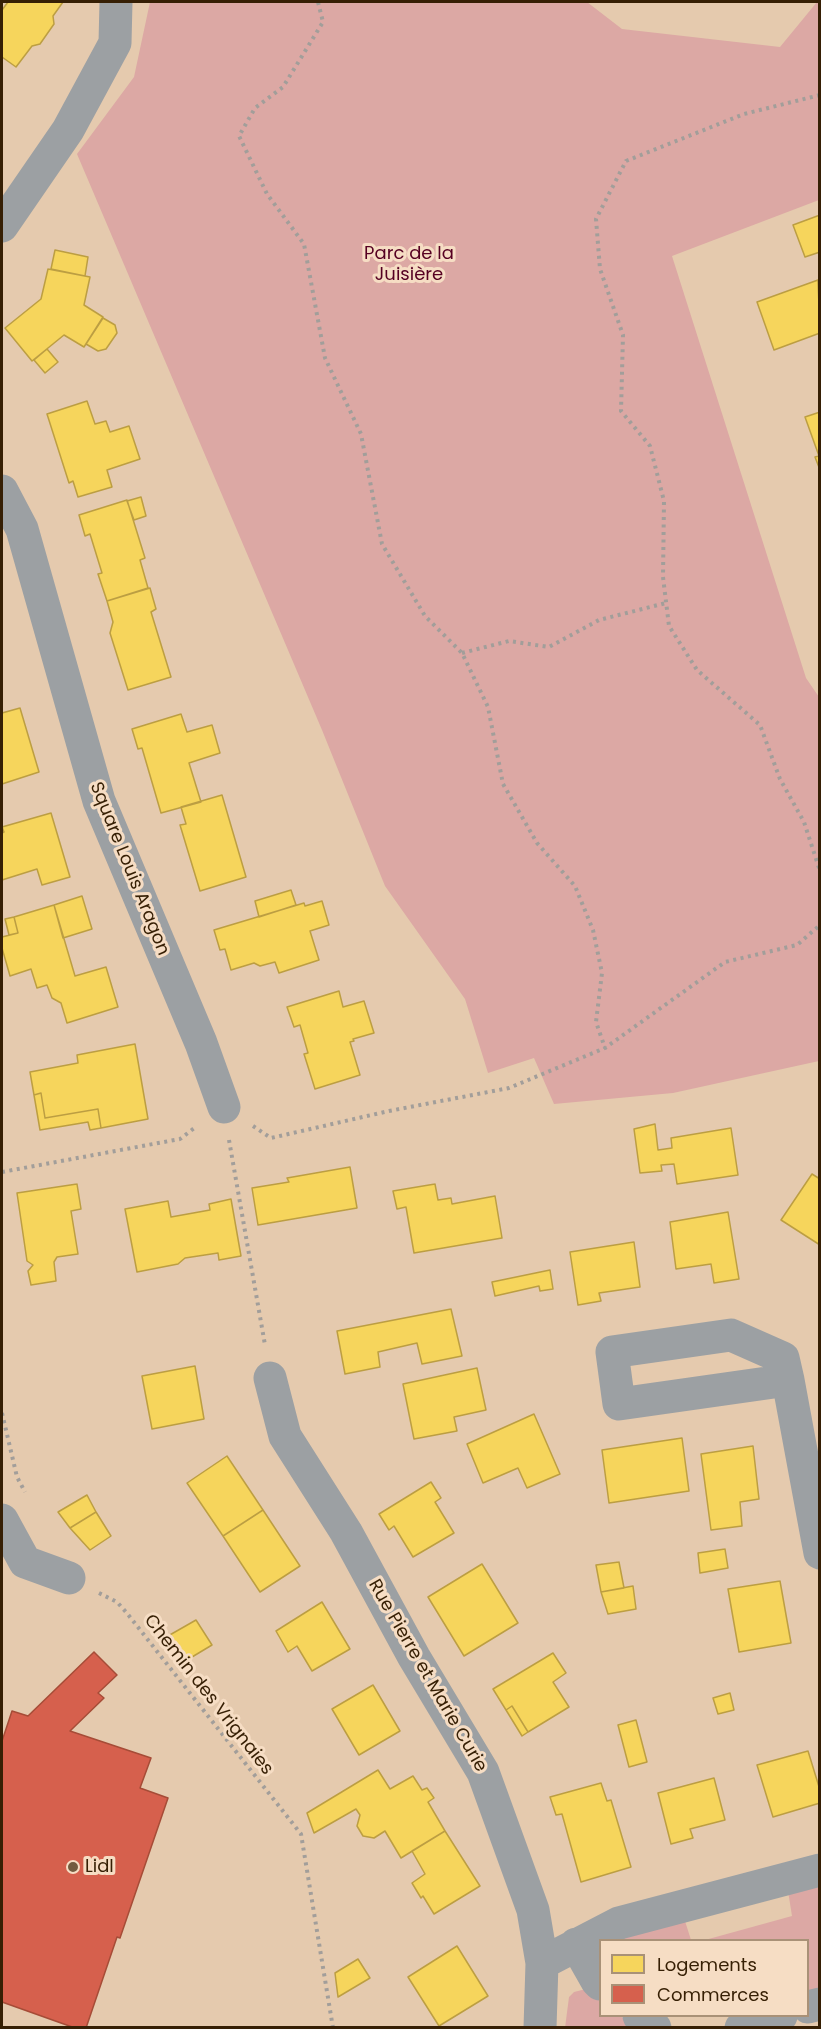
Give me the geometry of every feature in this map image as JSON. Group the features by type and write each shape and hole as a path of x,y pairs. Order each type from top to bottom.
{"street":[{"path":"2,226 68,130 115,43 116,2"},
{"name":"Square Louis Aragon","path":"2,491 22,529 99,801 201,1043 224,1107"},
{"path":"788,1380 619,1404 612,1352 731,1335 783,1358 788,1380 819,1553"},
{"name":"Rue Pierre et Marie Curie","path":"270,1378 285,1436 346,1532 414,1657 483,1772 533,1910 542,1963 540,2028"},
{"path":"2,1520 25,1562 69,1578"},
{"path":"542,1963 619,1923 819,1870"},
{"path":"576,1944 599,1983"},
{"path":"640,2017 656,2028"},
{"path":"741,2028 778,2017"}],"path":[{"path":"318,2 322,22 283,87 255,108 239,136 267,194 303,244 325,358 361,434 382,544 425,616 462,653 488,707 503,784 537,843 575,886 593,930 602,974 596,1022 605,1048"},
{"path":"819,95 744,114 626,161 596,219 600,269 623,335 621,411 650,446 664,501 663,577 669,626 697,670 760,725 780,779 804,822 819,871"},
{"path":"462,653 509,641 549,647 599,620 667,603"},
{"path":"224,1107 271,1138 389,1111 509,1088 605,1048 725,963 797,945 819,925"},
{"path":"2,1172 180,1139 224,1107"},
{"path":"224,1107 270,1378"},
{"path":"2,1413 17,1477 27,1497"},
{"name":"Chemin des Vrignaies","path":"69,1578 117,1602 301,1834 333,2028"}],"green space":[{"name":"Parc de la Juisière","path":"150,2 587,2 622,29 780,47 819,2 819,200 672,256 806,678 819,697 819,1061 673,1093 554,1104 534,1058 488,1073 465,999 385,886 322,730 77,154 134,77"},
{"path":"819,1881 819,1991 809,1995 809,1939 709,1939 792,1916 788,1891"},
{"path":"684,1918 691,1939 618,1939"},
{"path":"586,1989 599,1998 599,2017 622,2017 629,2022 630,2028 565,2028 569,1997 574,1992"}],"building: Logements":[{"path":"8,2 63,2 53,16 54,24 40,44 32,46 16,67 2,57 2,10"},
{"path":"820,215 820,252 805,257 793,225"},
{"path":"55,250 88,257 85,276 51,269"},
{"path":"48,269 90,277 84,305 103,317 84,347 64,335 32,361 5,328 41,299"},
{"path":"818,280 820,333 774,350 757,302"},
{"path":"103,318 115,325 117,333 106,349 98,351 86,344"},
{"path":"47,349 58,362 45,373 34,360"},
{"path":"87,401 95,424 106,421 110,432 129,426 140,459 107,470 112,487 78,497 73,481 69,483 47,414"},
{"path":"820,412 820,470 815,457 819,456 805,417"},
{"path":"141,497 146,516 134,520 127,501"},
{"path":"127,500 145,558 140,560 148,588 107,601 98,574 102,573 90,534 85,536 79,515"},
{"path":"150,588 156,609 151,612 171,677 128,690 110,633 113,622 107,601"},
{"path":"20,708 39,772 2,784 2,713"},
{"path":"181,714 187,732 212,725 220,753 189,763 201,802 161,813 142,748 138,749 132,729"},
{"path":"222,795 246,877 200,891 180,825 186,824 181,807"},
{"path":"51,813 70,877 42,885 37,869 2,880 2,833 4,832 2,827"},
{"path":"291,890 296,905 259,917 255,901"},
{"path":"82,896 92,929 63,938 54,905"},
{"path":"322,901 329,925 310,931 319,960 279,973 275,962 260,966 254,963 231,970 225,949 220,950 214,930 304,903 305,906"},
{"path":"54,905 75,976 106,967 118,1007 67,1023 61,1003 52,998 47,985 37,988 31,969 10,976 2,948 2,937 18,933 14,917"},
{"path":"14,917 18,933 9,935 5,919"},
{"path":"339,991 343,1007 364,1001 374,1033 350,1042 360,1075 315,1089 304,1054 308,1053 300,1025 294,1027 287,1007"},
{"path":"135,1044 148,1119 101,1128 98,1109 45,1118 41,1093 34,1095 30,1072 78,1063 77,1055"},
{"path":"41,1093 45,1118 98,1109 101,1128 90,1130 88,1122 40,1130 34,1095"},
{"path":"655,1124 658,1150 672,1148 671,1138 731,1128 738,1175 677,1184 674,1164 661,1165 662,1171 640,1173 634,1129"},
{"path":"350,1167 357,1208 258,1225 252,1188 289,1182 287,1178"},
{"path":"812,1174 820,1179 820,1245 781,1220"},
{"path":"77,1184 81,1209 71,1211 78,1254 57,1257 54,1262 56,1281 31,1285 28,1271 33,1265 27,1261 17,1193"},
{"path":"435,1184 438,1200 451,1198 452,1204 495,1196 502,1238 414,1253 406,1207 397,1209 393,1191"},
{"path":"231,1199 241,1256 219,1260 218,1253 185,1258 178,1264 137,1272 125,1209 168,1201 171,1217 210,1210 209,1204"},
{"path":"728,1212 739,1279 714,1283 711,1264 676,1269 670,1222"},
{"path":"634,1242 640,1287 599,1293 601,1301 578,1305 570,1252"},
{"path":"550,1270 553,1289 540,1291 539,1286 495,1296 492,1282"},
{"path":"451,1309 462,1356 422,1364 417,1343 378,1352 380,1367 345,1374 337,1331"},
{"path":"195,1366 204,1419 152,1429 142,1376"},
{"path":"477,1368 486,1410 454,1417 457,1431 414,1439 403,1384"},
{"path":"534,1414 560,1474 527,1488 518,1468 483,1483 467,1444"},
{"path":"682,1438 689,1491 609,1503 602,1450"},
{"path":"753,1446 759,1499 740,1502 742,1526 711,1530 701,1454"},
{"path":"227,1456 263,1510 223,1536 187,1483"},
{"path":"431,1482 441,1498 435,1502 454,1533 413,1557 394,1526 389,1530 379,1514"},
{"path":"87,1495 96,1512 70,1528 58,1512"},
{"path":"263,1510 300,1566 260,1592 223,1536"},
{"path":"96,1512 111,1536 90,1550 70,1528"},
{"path":"725,1549 728,1568 700,1573 698,1553"},
{"path":"619,1562 624,1588 601,1592 596,1565"},
{"path":"482,1564 518,1623 464,1656 428,1597"},
{"path":"780,1581 791,1643 739,1652 728,1589"},
{"path":"633,1586 636,1609 608,1614 601,1592"},
{"path":"322,1602 350,1649 312,1671 297,1646 288,1652 276,1631"},
{"path":"196,1620 212,1645 187,1660 168,1636"},
{"path":"553,1653 566,1673 553,1682 569,1707 528,1732 512,1706 506,1710 493,1689"},
{"path":"373,1685 400,1731 359,1755 332,1709"},
{"path":"730,1693 734,1710 718,1714 713,1698"},
{"path":"512,1706 528,1732 522,1736 506,1710"},
{"path":"636,1720 647,1762 629,1767 618,1725"},
{"path":"808,1751 820,1790 820,1803 773,1817 757,1765"},
{"path":"378,1770 390,1789 413,1776 422,1790 427,1788 434,1798 428,1802 445,1831 401,1858 385,1831 374,1838 363,1836 357,1826 360,1815 356,1809 314,1833 307,1813"},
{"path":"714,1778 725,1820 690,1829 693,1838 671,1844 658,1793"},
{"path":"601,1783 607,1801 611,1800 631,1867 581,1882 562,1814 556,1815 550,1797"},
{"path":"445,1831 480,1886 434,1914 412,1883 425,1874 412,1851"},
{"path":"457,1946 488,1996 439,2026 408,1977"},
{"path":"358,1959 370,1978 338,1997 335,1973"}],"building: Commerces":[{"name":"Lidl","path":"94,1652 117,1675 98,1693 104,1698 70,1731 151,1758 140,1788 168,1798 120,1938 117,1937 86,2028 75,2028 2,2002 2,1741 12,1711 28,1716"}],"place":[{"name":"Lidl","path":"73,1867"}]}
